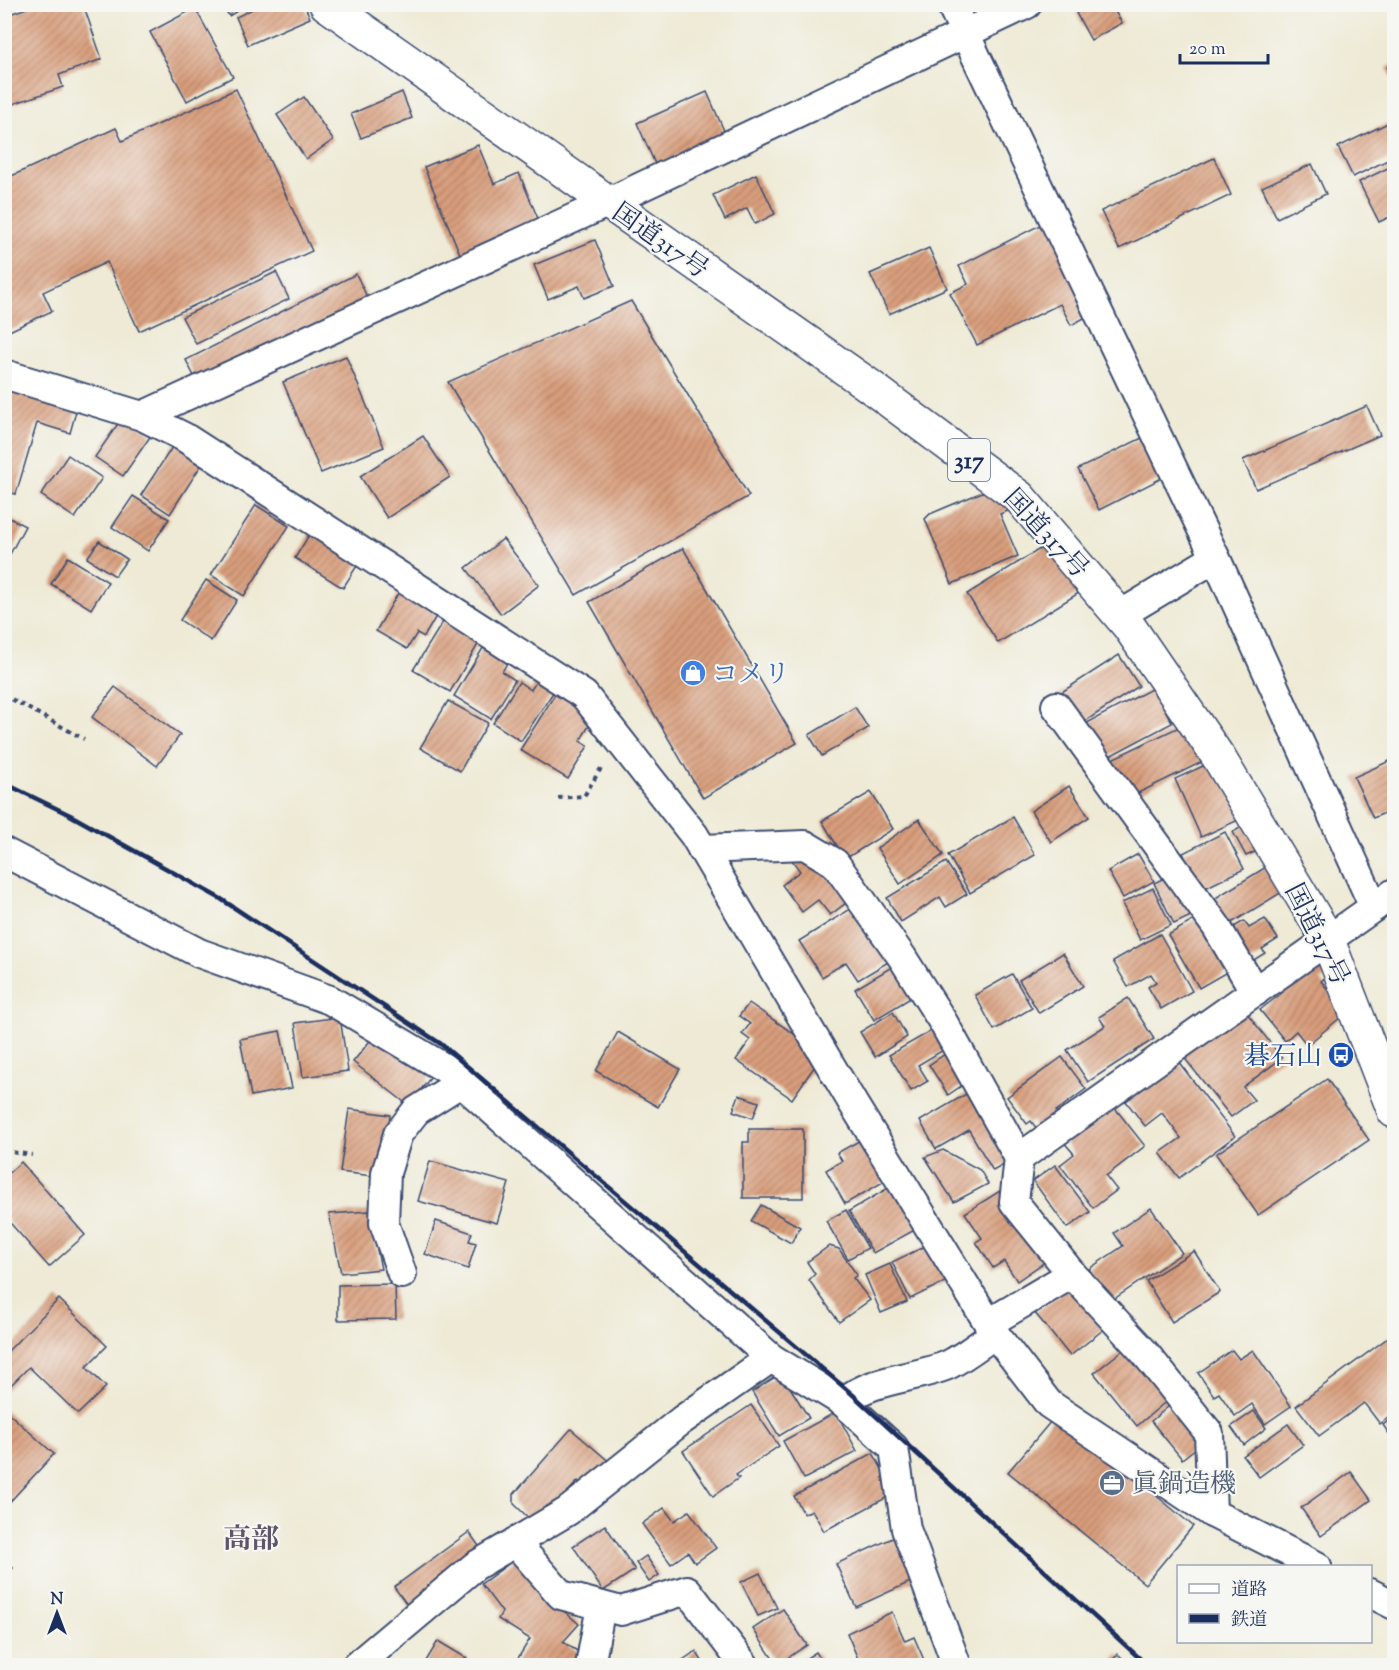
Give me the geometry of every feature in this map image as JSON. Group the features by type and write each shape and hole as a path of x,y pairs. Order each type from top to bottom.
{"highway":[{"name":"国道317号","path":"326,4 867,384 1019,497 1120,615 1219,758 1327,938 1395,1111"}],"street":[{"path":"951,4 1215,558 1384,900 1018,1158"},
{"path":"142,416 609,202 1027,4"},
{"path":"4,374 142,416 184,437 261,484 585,695 702,849 854,1106 992,1329 1048,1404 1212,1513 1315,1565"},
{"path":"1120,615 1215,558"},
{"path":"1056,705 1216,926 1255,992"},
{"path":"702,849 805,845 835,863 902,957 937,1012 1018,1158 1014,1202 1072,1274 1145,1353 1209,1433 1212,1513"},
{"path":"4,852 199,953 330,1000 446,1069 771,1358 843,1402 894,1448 906,1529 957,1665"},
{"path":"402,1274 384,1223 386,1173 398,1134 416,1111 462,1082"},
{"path":"843,1402 852,1394 879,1384 948,1364 992,1329 1072,1274"},
{"path":"356,1665 475,1566 568,1511 682,1420 771,1358"},
{"path":"515,1542 561,1595 621,1611 687,1590 746,1665"},
{"path":"1372,1594 1395,1605"},
{"path":"590,1665 601,1606"}],"path":[{"path":"4,695 84,739"},
{"path":"558,798 584,796 619,741"},
{"path":"4,1151 32,1155"}],"building":[{"path":"38,4 83,4 102,59 59,75 63,87 4,107 4,16"},
{"path":"222,4 249,4 229,16"},
{"path":"263,4 304,4 310,18 248,45 236,17"},
{"path":"1091,5 1111,5 1122,23 1091,40 1076,13"},
{"path":"195,8 233,77 187,101 150,32"},
{"path":"1394,64 1394,82 1387,68"},
{"path":"236,89 312,251 139,331 107,262 43,292 52,311 5,333 5,179 116,128 122,141"},
{"path":"402,92 412,118 361,138 351,114"},
{"path":"707,92 726,135 656,166 637,123"},
{"path":"304,97 333,140 306,159 277,115"},
{"path":"1394,120 1394,157 1353,177 1338,147"},
{"path":"478,145 494,184 519,173 539,221 460,254 424,167"},
{"path":"1214,158 1231,195 1119,249 1101,211"},
{"path":"1312,164 1326,194 1277,218 1262,187"},
{"path":"1394,165 1394,215 1379,222 1359,182"},
{"path":"756,174 775,214 755,224 747,208 725,220 713,195"},
{"path":"1048,221 1094,313 1071,325 1060,304 977,345 950,293 968,284 959,266"},
{"path":"595,240 614,286 584,298 579,286 548,299 534,265"},
{"path":"929,248 947,288 889,314 870,274"},
{"path":"276,272 289,299 196,344 182,317"},
{"path":"356,274 369,301 199,386 186,360"},
{"path":"631,301 749,496 576,595 448,382"},
{"path":"346,356 384,447 321,473 283,382"},
{"path":"6,387 77,408 70,433 37,423 16,494 4,491"},
{"path":"1367,406 1380,435 1256,489 1243,460"},
{"path":"124,415 152,434 123,476 95,457"},
{"path":"423,436 450,477 387,518 360,476"},
{"path":"178,438 207,456 170,514 141,495"},
{"path":"1142,438 1162,478 1099,510 1078,469"},
{"path":"68,455 102,478 75,518 41,495"},
{"path":"999,485 1010,510 1000,514 1018,556 952,584 925,519 930,514"},
{"path":"133,496 169,519 148,551 112,527"},
{"path":"256,505 289,526 244,596 211,575"},
{"path":"4,515 25,526 10,554 4,551"},
{"path":"312,530 360,561 343,588 295,558"},
{"path":"503,539 539,585 501,614 466,568"},
{"path":"99,541 127,559 115,576 87,558"},
{"path":"1051,542 1082,591 998,643 967,594"},
{"name":"コメリ","path":"683,548 797,743 703,798 589,602"},
{"path":"68,557 108,582 91,609 51,584"},
{"path":"206,580 237,600 211,641 180,620"},
{"path":"400,590 438,613 424,637 417,633 407,649 376,631"},
{"path":"444,620 480,641 450,692 413,670"},
{"path":"483,648 507,663 502,672 515,680 491,719 454,696"},
{"path":"1119,655 1139,686 1078,726 1057,695"},
{"path":"539,677 556,688 521,741 493,723 519,682 531,690"},
{"path":"115,687 180,735 157,766 92,717"},
{"path":"1153,688 1172,723 1106,758 1087,723"},
{"path":"557,691 596,714 580,741 588,746 568,779 520,750"},
{"path":"448,701 488,723 460,771 420,748"},
{"path":"855,707 868,728 822,756 809,735"},
{"path":"1183,725 1202,762 1130,797 1112,759"},
{"path":"1394,759 1394,809 1373,818 1354,777"},
{"path":"1216,760 1243,818 1201,837 1175,779"},
{"path":"1069,786 1089,817 1051,842 1031,811"},
{"path":"871,792 893,829 845,859 822,821"},
{"path":"1013,817 1035,855 970,893 948,855"},
{"path":"919,819 943,855 900,884 877,848"},
{"path":"1252,821 1266,847 1246,856 1233,832"},
{"path":"1225,832 1244,869 1201,890 1183,853"},
{"path":"808,846 850,900 830,915 818,900 802,912 782,885 800,871 791,859"},
{"path":"1138,854 1154,881 1123,898 1108,871"},
{"path":"946,862 967,894 946,907 940,897 901,922 887,898"},
{"path":"1271,864 1287,889 1225,927 1209,902"},
{"path":"1175,873 1195,914 1174,924 1154,883"},
{"path":"1153,888 1171,925 1140,940 1122,903"},
{"path":"860,903 895,958 858,980 846,962 822,977 799,941"},
{"path":"1203,915 1234,968 1199,988 1168,935"},
{"path":"1265,919 1278,939 1262,949 1265,953 1244,966 1224,933 1244,921 1249,928"},
{"path":"1160,934 1192,991 1161,1009 1148,987 1156,982 1151,974 1128,987 1113,961"},
{"path":"1063,953 1083,986 1039,1013 1019,980"},
{"path":"1314,956 1329,974 1321,981 1346,1013 1307,1045 1296,1031 1285,1041 1260,1010 1283,992 1277,985"},
{"path":"895,965 914,996 874,1020 855,989"},
{"path":"1012,974 1032,1008 994,1030 975,995"},
{"path":"1128,998 1154,1039 1088,1082 1067,1050 1105,1026 1099,1017"},
{"path":"749,1003 823,1054 792,1099 736,1060 750,1040 742,1034 750,1024 739,1016"},
{"path":"1240,1004 1282,1058 1243,1087 1254,1100 1231,1117 1179,1051"},
{"path":"893,1012 907,1037 875,1057 860,1032"},
{"path":"340,1017 348,1071 303,1077 295,1023"},
{"path":"938,1027 950,1046 918,1065 928,1081 911,1091 889,1055"},
{"path":"280,1031 292,1088 251,1096 240,1039"},
{"path":"377,1032 432,1076 408,1105 353,1062"},
{"path":"618,1032 680,1069 658,1107 596,1071"},
{"path":"951,1050 970,1080 948,1095 929,1065"},
{"path":"1062,1057 1086,1089 1056,1111 1062,1117 1040,1133 1031,1121 1027,1124 1007,1097"},
{"path":"1175,1057 1235,1136 1179,1178 1160,1153 1181,1138 1162,1113 1145,1126 1122,1096"},
{"path":"1327,1079 1369,1140 1258,1215 1216,1154"},
{"path":"973,1090 1014,1159 993,1171 969,1130 936,1149 920,1121"},
{"path":"739,1095 759,1102 753,1118 733,1111"},
{"path":"1111,1103 1145,1146 1106,1176 1117,1190 1093,1208 1060,1165 1074,1154 1062,1140"},
{"path":"349,1109 390,1115 381,1177 340,1172"},
{"path":"749,1129 803,1129 803,1198 743,1198 743,1142 749,1142"},
{"path":"866,1137 890,1178 845,1204 826,1170 842,1161 837,1153"},
{"path":"943,1150 980,1170 988,1184 954,1202 925,1157"},
{"path":"430,1161 509,1183 497,1223 418,1201"},
{"path":"21,1162 85,1235 49,1267 4,1216 4,1177"},
{"path":"1055,1165 1090,1212 1067,1228 1033,1181"},
{"path":"895,1184 920,1227 873,1253 849,1211"},
{"path":"1003,1189 1049,1259 1017,1281 1004,1261 993,1268 976,1242 982,1238 965,1213"},
{"path":"761,1205 800,1227 791,1243 751,1221"},
{"path":"1151,1208 1182,1253 1111,1301 1089,1269 1123,1246 1114,1233"},
{"path":"846,1210 868,1248 848,1259 826,1221"},
{"path":"369,1211 381,1269 341,1273 329,1214"},
{"path":"436,1221 472,1233 469,1241 476,1243 468,1269 425,1254"},
{"path":"936,1241 953,1278 910,1299 892,1262"},
{"path":"829,1246 839,1249 857,1275 853,1278 870,1300 839,1322 809,1280 815,1274 807,1262"},
{"path":"1194,1251 1220,1292 1172,1322 1146,1281"},
{"path":"890,1264 907,1302 881,1313 865,1275"},
{"path":"1074,1283 1108,1326 1070,1356 1035,1313"},
{"path":"395,1284 396,1319 338,1320 338,1285"},
{"path":"59,1299 107,1346 86,1367 106,1387 78,1414 29,1367 4,1392 4,1355"},
{"path":"1393,1334 1394,1413 1380,1424 1364,1403 1319,1436 1296,1406"},
{"path":"1128,1346 1170,1398 1137,1426 1094,1373"},
{"path":"1232,1350 1239,1359 1253,1350 1291,1406 1265,1424 1252,1404 1235,1416 1219,1393 1214,1396 1198,1373"},
{"path":"781,1373 809,1418 779,1436 752,1392"},
{"path":"1174,1402 1206,1440 1182,1459 1151,1421"},
{"path":"751,1405 779,1446 736,1475 739,1478 713,1496 683,1451"},
{"path":"4,1409 54,1454 4,1508"},
{"path":"1254,1411 1266,1428 1244,1445 1231,1427"},
{"path":"836,1412 857,1451 804,1479 783,1441"},
{"path":"1057,1414 1193,1526 1145,1584 1008,1472"},
{"path":"1394,1416 1394,1441 1383,1425"},
{"path":"1288,1424 1303,1445 1259,1477 1243,1456"},
{"path":"571,1429 612,1464 586,1487 578,1481 536,1525 514,1504 514,1494"},
{"path":"873,1453 895,1493 824,1531 812,1510 804,1514 794,1496"},
{"path":"1351,1472 1371,1500 1321,1536 1301,1508"},
{"path":"664,1508 674,1521 689,1511 716,1548 695,1563 688,1552 671,1564 642,1524"},
{"path":"605,1525 635,1570 603,1591 573,1546"},
{"path":"469,1532 486,1556 411,1610 394,1587"},
{"path":"897,1536 917,1579 856,1607 836,1564"},
{"path":"646,1556 659,1575 649,1582 636,1563"},
{"path":"518,1557 544,1594 579,1624 563,1642 582,1654 574,1666 513,1666 530,1639 498,1619 502,1612 481,1584"},
{"path":"4,1559 13,1568 4,1576"},
{"path":"760,1573 777,1608 758,1616 741,1582"},
{"path":"783,1609 807,1645 777,1665 753,1629"},
{"path":"892,1612 905,1641 914,1637 924,1660 912,1666 861,1666 847,1633"},
{"path":"438,1641 468,1659 464,1666 423,1666"},
{"path":"696,1651 705,1666 674,1666"},
{"path":"816,1652 825,1666 794,1666"},
{"path":"1118,1654 1130,1666 1107,1666"}],"railway":[{"path":"4,783 70,815 221,899 441,1044 852,1394 1148,1666"}],"place":[{"name":"コメリ","path":"693,673"},
{"name":"碁石山","path":"1341,1055"},
{"name":"眞鍋造機","path":"1112,1483"}],"district":[{"name":"高部","path":"251,1538"}]}
